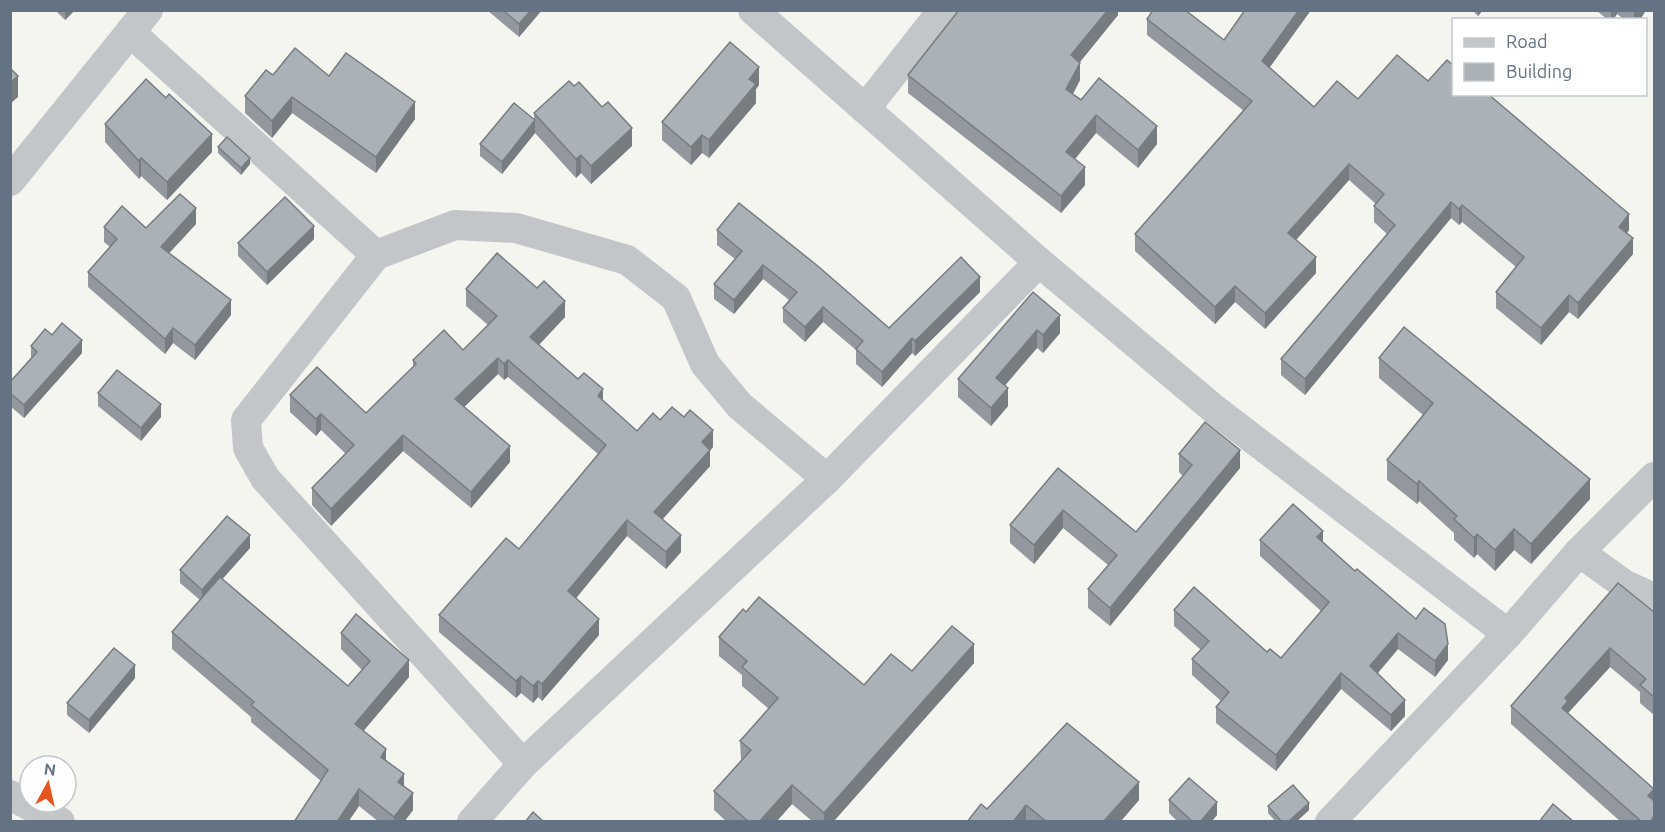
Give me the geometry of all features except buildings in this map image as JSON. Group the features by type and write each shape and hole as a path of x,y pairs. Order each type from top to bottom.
{"street":[{"path":"753,10 1039,262 1214,409 1508,634"},
{"path":"865,109 943,10"},
{"path":"10,181 139,21 376,255"},
{"path":"523,764 265,478 248,448 246,420 376,255 455,225 516,228 627,260 676,298 705,364 740,406 827,479"},
{"path":"472,822 523,764 827,479 1039,262"},
{"path":"1330,822 1508,634 1579,552 1654,477"},
{"path":"1579,552 1625,585 1654,598"},
{"path":"10,795 60,822"}]}
